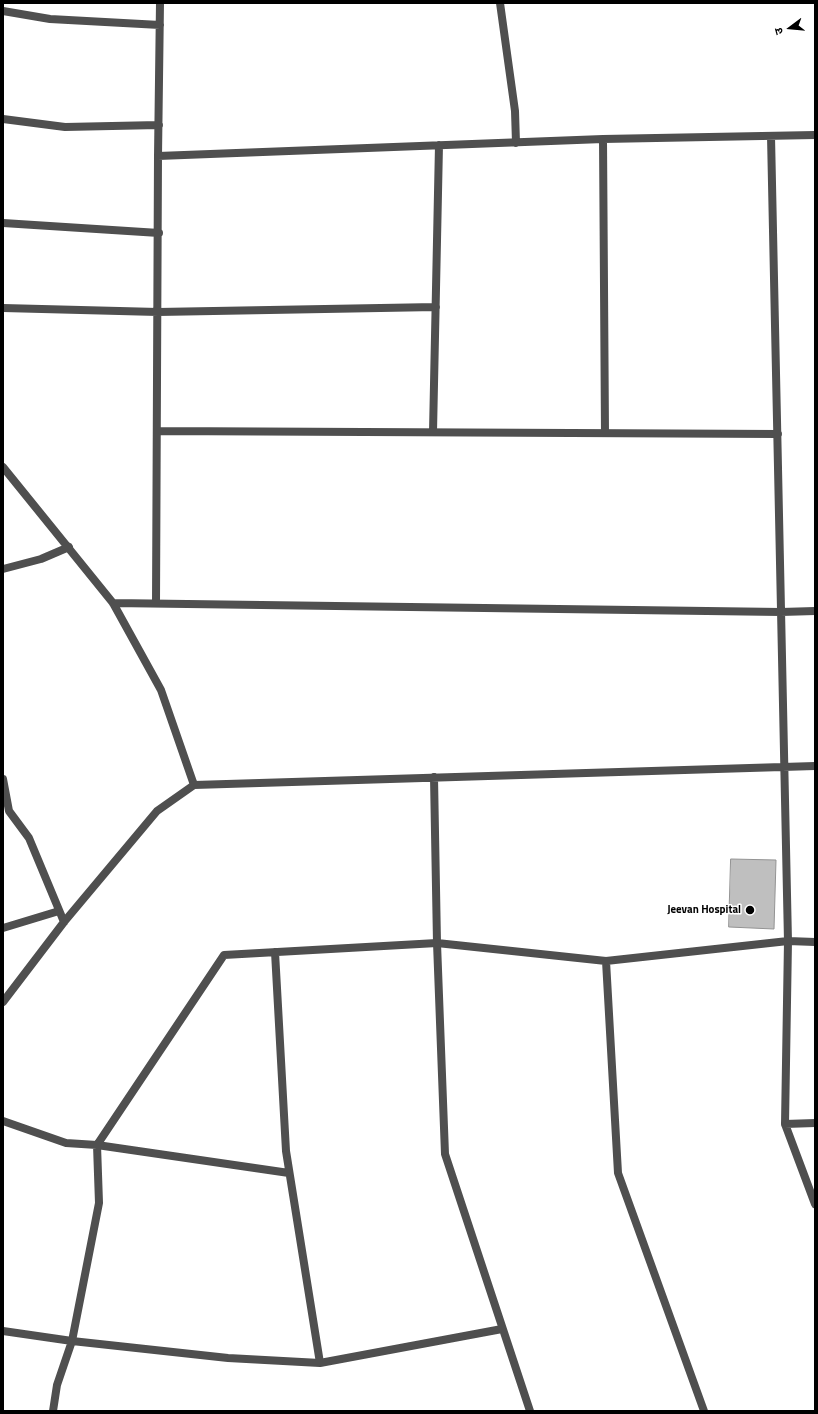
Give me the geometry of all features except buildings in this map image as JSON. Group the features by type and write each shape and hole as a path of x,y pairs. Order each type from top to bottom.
{"street":[{"path":"156,602 160,3"},
{"path":"500,3 515,111 516,143"},
{"path":"3,12 50,18 160,25"},
{"path":"3,119 65,127 159,125"},
{"path":"158,156 603,139 815,135"},
{"path":"771,136 788,941 785,1124 815,1204"},
{"path":"603,139 605,433"},
{"path":"433,432 439,145"},
{"path":"3,223 158,233"},
{"path":"3,308 158,312 436,307"},
{"path":"157,431 778,434"},
{"path":"3,467 113,603 161,690 194,785"},
{"path":"3,569 41,558 69,547"},
{"path":"113,603 156,602 781,612 815,611"},
{"path":"3,1002 64,922 157,812 194,785 815,766"},
{"path":"434,777 437,943 445,1154 530,1411"},
{"path":"3,779 6,812 29,838 64,922"},
{"path":"3,928 59,911"},
{"path":"53,1411 57,1385 72,1341 99,1203 97,1145 224,955 437,943 606,961 788,941 815,942"},
{"path":"275,952 286,1151 320,1363"},
{"path":"606,961 618,1173 704,1411"},
{"path":"3,1121 66,1143 97,1145 289,1173"},
{"path":"785,1124 815,1123"},
{"path":"3,1331 72,1341 228,1358 320,1363 502,1329"}],"place":[{"name":"Jeevan Hospital","path":"750,910"}]}
